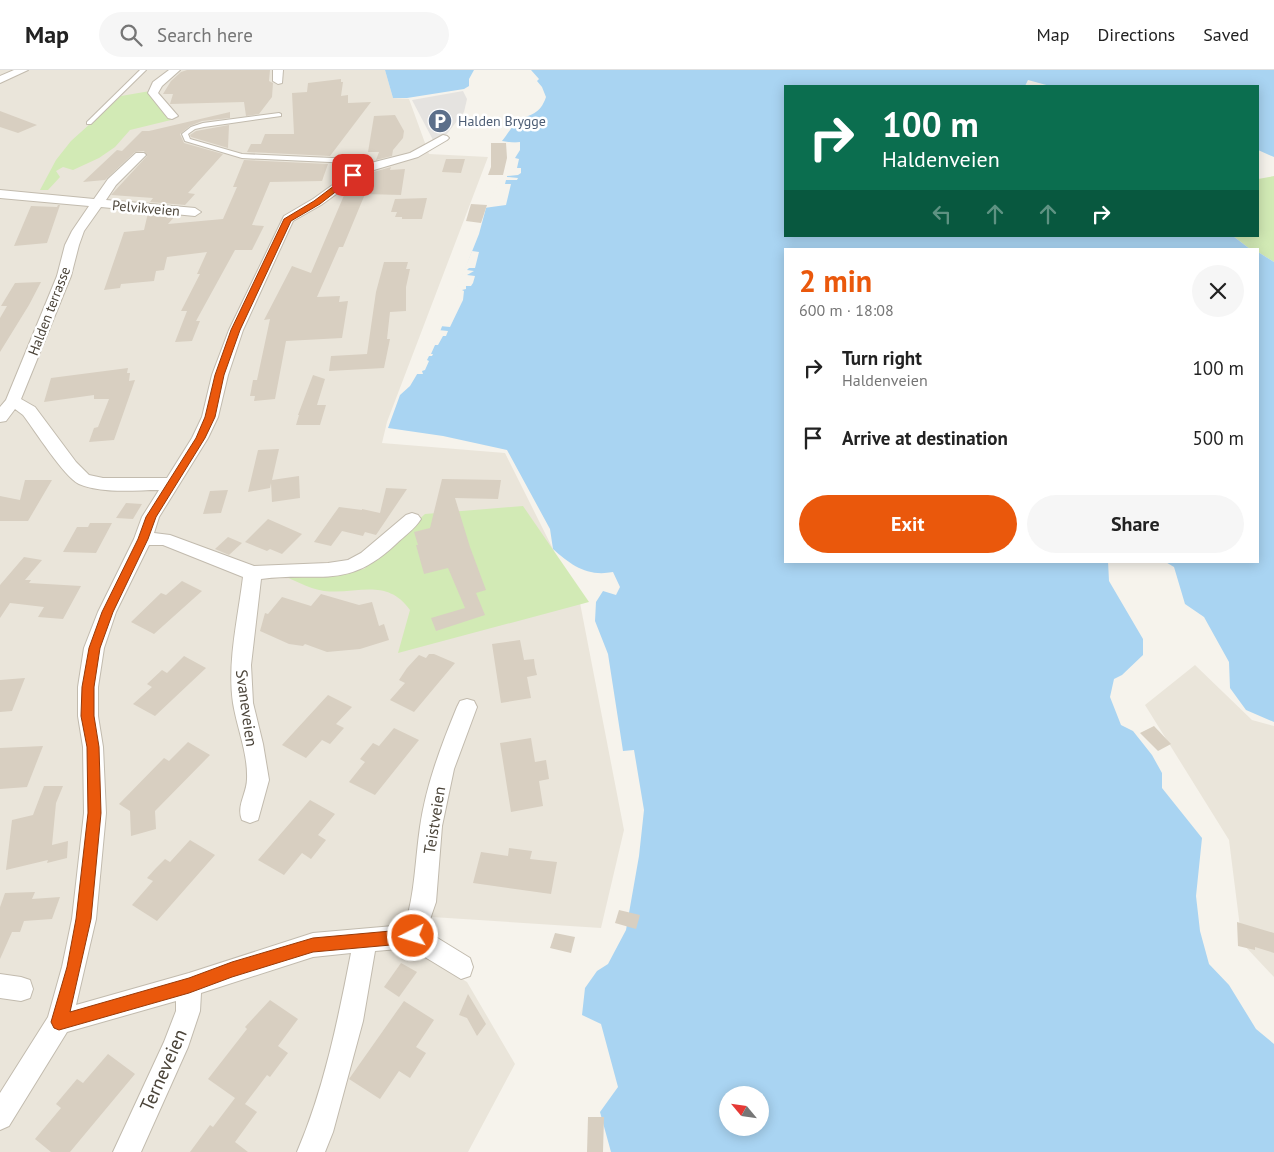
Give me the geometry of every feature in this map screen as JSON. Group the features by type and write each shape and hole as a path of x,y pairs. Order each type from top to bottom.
{"street":[{"path":"0,80 23,70"},
{"path":"172,116 153,93 157,84 175,70"},
{"path":"278,70 278,81"},
{"path":"0,1117 59,1022 74,967 84,919 94,813 93,747 88,716 88,687 94,648 107,612 143,539 151,517 200,438 210,417 220,375 236,330 288,219 317,202 363,169 414,155 443,138"},
{"name":"Pelvikveien","path":"96,204 112,182 140,155"},
{"name":"Pelvikveien","path":"0,194 195,212"},
{"name":"Halden terrasse","path":"0,417 13,401 64,276 72,245 85,219 96,204"},
{"path":"13,401 28,411 70,466 83,479 102,484 171,484"},
{"path":"143,539 164,539 253,573 286,569 332,569 353,566 366,558 412,519"},
{"name":"Svaneveien","path":"250,813 258,780 244,703 241,665 253,573"},
{"name":"Teistveien","path":"413,936 424,902 431,826 443,770 467,707"},
{"path":"59,1022 189,986 232,970 313,945 413,936 461,967"},
{"path":"311,1152 320,1132 350,1021 365,940"},
{"name":"Terneveien","path":"127,1152 175,1047 188,1011 189,986"}],"lane":[{"path":"89,123 143,70"},
{"path":"279,115 203,125 193,128 186,134 187,140 242,156 354,161 363,169"}],"shaded area":[{"path":"0,70 385,70 393,98 409,99 429,154 488,157 387,422 382,443 505,453 580,603 624,830 601,928 432,917 413,949 467,982 515,1064 468,1152 0,1152"},
{"name":"Halden Brygge","path":"463,91 467,99 464,112 446,135 433,140 412,100"},
{"path":"1195,665 1252,720 1274,726 1274,977 1242,943 1229,840 1145,705"}],"green space":[{"path":"150,91 171,120 130,130 115,147 99,158 73,170 63,167 56,171 60,177 48,190 40,190 56,160 71,141 121,96"},
{"path":"1274,176 1274,262 1259,253 1259,248 1249,248 1234,237 1259,237 1259,179"},
{"path":"523,506 589,602 398,653 410,610 401,600 381,591 336,592 318,590 273,571 330,573 364,569 425,514"}],"water":[{"path":"385,70 474,70 469,79 469,86 464,89 407,98 393,98"},
{"path":"531,70 1274,70 1274,157 1259,150 1259,85 1046,85 1028,80 1026,85 784,85 784,237 1234,237 1249,248 784,248 784,563 1108,563 1109,581 1143,639 1143,655 1122,675 1114,679 1110,697 1121,725 1133,731 1152,755 1162,773 1162,788 1202,838 1196,896 1200,931 1209,964 1229,985 1256,1029 1274,1044 1274,1152 611,1152 600,1112 618,1087 601,1024 582,1015 585,988 597,971 608,964 626,930 639,856 644,810 634,750 623,751 608,654 595,621 596,602 603,591 616,595 620,587 613,572 595,573 587,571 573,565 553,549 550,529 507,450 443,436 388,428 400,395 410,386 435,344 479,234 486,208 511,169 516,143 502,141 517,122 534,113 544,103 546,97 537,81 539,79"},
{"path":"1259,253 1274,262 1274,722 1246,710 1230,688 1229,662 1204,617 1185,604 1174,567 1167,563 1259,563"}],"pier":[{"path":"520,142 520,150 515,158 519,159 517,168 521,168 521,173 507,176 518,178 517,180 506,180 505,184 511,184 506,205 484,208 508,168 513,145 507,143"},
{"path":"472,251 479,252 475,268 467,270 474,271 467,275 475,276 473,283 462,290 464,291 463,300 450,327 440,326"},
{"path":"438,330 448,331 438,345 435,345 432,356 429,356 427,360 429,361 425,370 422,371 423,374 414,374 433,343"}],"building":[{"path":"187,70 270,70 269,81 273,83 272,97 259,114 246,116 244,102 170,104 173,94 163,94 171,81 181,72"},
{"path":"341,79 341,82 343,82 341,96 348,95 348,103 371,102 330,156 247,152 251,144 261,144 265,134 294,134 292,93 307,92 308,83"},
{"path":"0,111 37,125 18,133 0,127"},
{"path":"230,112 230,118 202,121 190,126 180,134 184,143 223,154 188,193 195,194 185,205 150,202 153,198 111,195 147,156 144,151 135,152 105,180 83,182 117,150 122,151 142,131"},
{"path":"395,115 404,131 403,138 393,150 392,156 376,160 379,152 368,152 374,116"},
{"path":"229,125 228,148 191,137 190,135 196,131"},
{"path":"491,143 506,143 507,158 503,175 488,175 491,167"},
{"path":"446,159 465,159 461,173 442,172"},
{"path":"244,160 328,164 322,181 270,182 252,225 264,226 252,250 235,250 196,321 200,321 192,341 175,342 187,311 181,311 200,274 197,274 207,252 167,257 164,270 156,271 154,281 121,284 120,288 104,290 124,232 144,230 148,213 175,216 168,224 223,219 237,187 233,187"},
{"path":"391,167 390,170 405,169 401,195 365,194 343,247 339,247 317,297 340,296 339,302 348,301 342,338 286,341 275,399 254,401 255,396 250,396 253,380 257,380 270,319 264,320 292,266 311,273 345,193 362,193 370,173"},
{"path":"427,198 422,219 402,219 402,217 395,217 397,212 391,212 395,199"},
{"path":"471,204 487,205 481,223 466,221"},
{"path":"60,205 47,243 14,246 31,206 57,207"},
{"path":"384,262 408,262 406,269 410,269 406,287 406,311 390,312 387,339 390,339 384,368 329,371 331,356 367,354 376,292"},
{"path":"41,282 0,352 0,318 7,306 1,306 15,283"},
{"path":"128,368 127,373 130,373 129,381 135,380 114,440 89,442 94,428 98,427 109,399 94,399 94,395 44,402 51,378"},
{"path":"313,375 325,379 317,405 326,405 320,425 296,425 298,415"},
{"path":"279,449 272,480 299,476 300,498 272,502 271,483 270,488 248,492 258,450"},
{"path":"442,479 501,480 498,499 455,498 486,590 476,593 485,615 436,631 431,618 465,608 448,568 424,574 416,545 418,545 414,532 430,528"},
{"path":"25,480 52,480 28,521 0,521 0,496 20,500"},
{"path":"386,488 407,489 376,535 365,532 363,536 342,531 331,546 314,542 339,507 380,513"},
{"path":"228,490 221,513 203,514 210,491"},
{"path":"126,503 142,504 133,519 116,518"},
{"path":"268,519 302,534 282,554 270,549 267,551 245,542"},
{"path":"90,523 112,523 96,553 63,552 77,527 88,527"},
{"path":"228,537 242,543 229,555 215,549"},
{"path":"24,557 42,560 25,580 31,580 29,583 81,586 63,619 38,617 44,607 10,603 0,618 0,585"},
{"path":"182,581 202,591 154,634 131,622 161,593 166,595"},
{"path":"321,594 359,605 372,602 379,626 384,624 389,640 360,649 327,652 305,644 303,646 289,644 260,631 265,613 268,614 282,597 311,606"},
{"path":"520,640 524,660 534,659 537,675 527,677 531,698 501,703 492,644"},
{"path":"429,654 434,654 455,663 414,712 390,700 405,683 399,680 407,668 419,655 426,658"},
{"path":"184,656 206,668 155,716 133,704 152,687 147,684 162,670 167,673"},
{"path":"25,678 12,711 0,712 0,680"},
{"path":"328,695 352,707 336,724 344,728 330,744 322,740 306,758 282,745"},
{"path":"1154,726 1171,744 1158,751 1140,733"},
{"path":"394,728 419,740 375,795 349,782 365,762 360,759 373,743 379,746"},
{"path":"531,738 535,762 546,760 549,779 539,781 543,806 511,812 500,743"},
{"path":"188,742 210,755 155,811 156,829 131,836 130,811 119,804 164,758 169,761"},
{"path":"43,746 27,787 0,789 0,748"},
{"path":"44,786 63,786 56,803 52,845 68,841 67,858 47,863 48,860 6,870 12,820 33,815"},
{"path":"310,800 335,814 318,835 326,840 311,859 302,853 284,875 258,860"},
{"path":"190,840 215,855 157,921 132,905 153,881 147,878 165,859 170,862"},
{"path":"509,848 532,851 530,859 557,862 551,894 473,883 481,852 508,856"},
{"path":"35,892 32,899 60,897 52,919 24,921 20,932 12,932 0,959 0,907 5,893"},
{"path":"619,910 640,915 636,929 615,923"},
{"path":"1237,922 1274,933 1274,953 1255,947 1255,950 1238,946"},
{"path":"555,933 575,937 571,953 550,948"},
{"path":"401,963 417,972 399,997 384,987"},
{"path":"468,994 486,1024 477,1036 467,1018 459,1015"},
{"path":"270,1000 298,1019 278,1046 288,1053 270,1077 267,1075 245,1104 257,1112 235,1142 248,1152 190,1152 210,1125 213,1127 235,1098 208,1079 247,1029 245,1027"},
{"path":"404,1001 434,1020 416,1047 426,1053 410,1078 399,1071 380,1099 349,1079"},
{"path":"108,1054 135,1074 70,1152 51,1152 35,1139 61,1108 56,1104 77,1079 83,1083"},
{"path":"588,1117 604,1117 603,1152 587,1152"}],"place":[{"name":"Halden Brygge","path":"440,121"}],"route":[{"path":"353,175 317,202 288,219 236,330 220,375 210,417 200,438 151,517 143,539 107,612 94,648 88,687 88,716 93,747 94,813 84,919 74,967 59,1022 189,986 232,970 313,945 413,936"}]}
